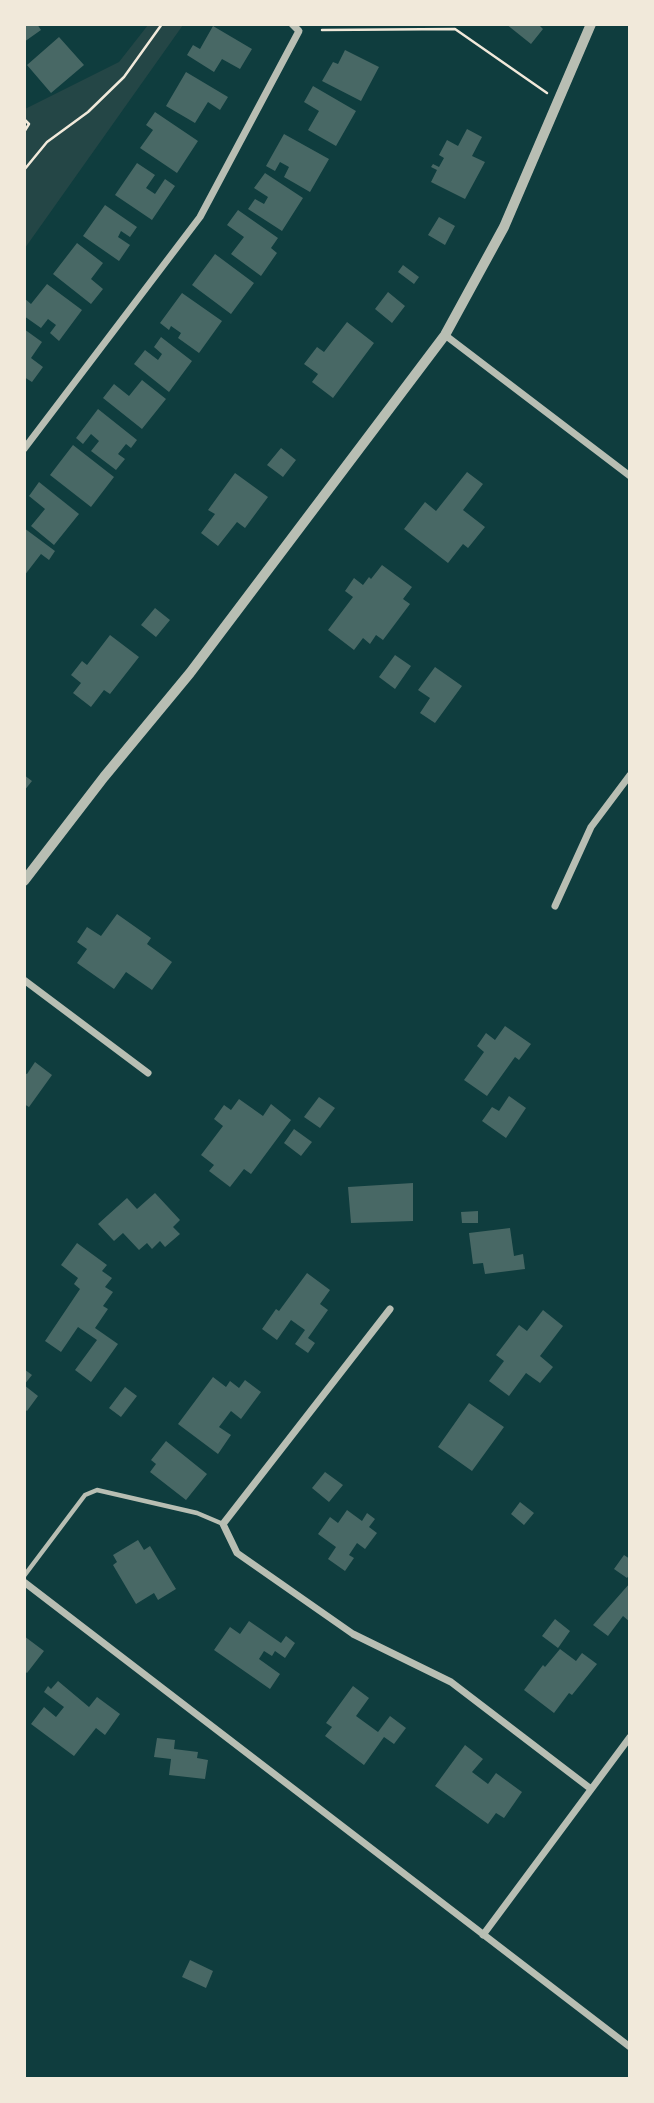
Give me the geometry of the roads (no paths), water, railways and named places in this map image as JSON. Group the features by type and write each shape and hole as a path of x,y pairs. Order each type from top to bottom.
{"street":[{"path":"24,449 200,217 299,31 292,24"},
{"path":"24,881 104,777 190,673 445,335 504,227 557,98 591,24"},
{"path":"445,335 629,476"},
{"path":"555,906 591,827 629,775"},
{"path":"24,980 148,1073"},
{"path":"390,1309 223,1524 237,1553 353,1634 451,1682 591,1789"},
{"path":"24,1583 629,2047"},
{"path":"483,1935 629,1737"}],"lane":[{"path":"24,1576 85,1495 97,1490 197,1513 223,1524"}]}
